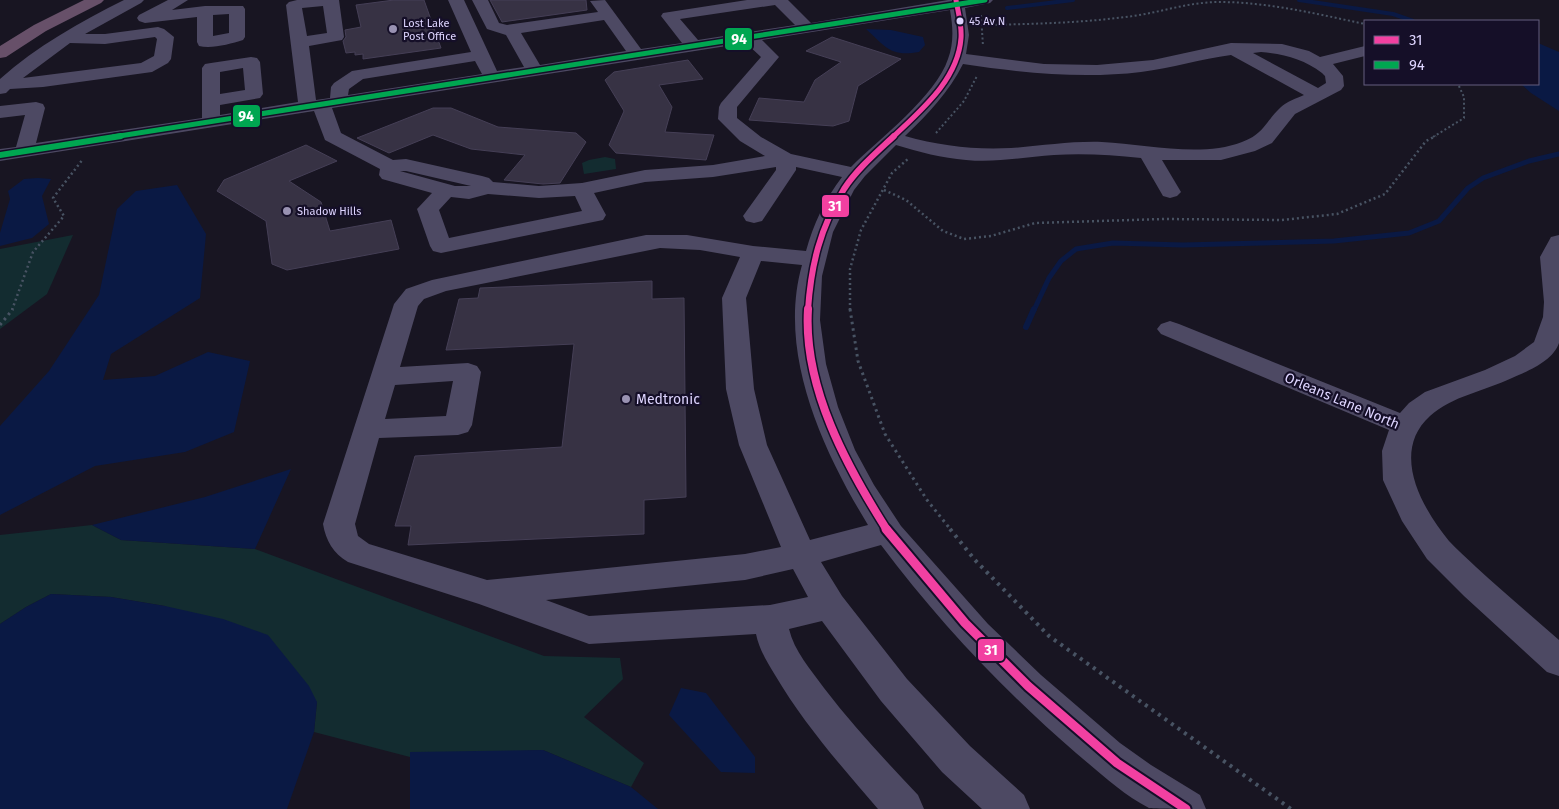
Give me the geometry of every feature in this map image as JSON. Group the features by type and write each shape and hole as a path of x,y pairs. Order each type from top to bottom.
{"highway":[{"path":"0,53 40,28 96,0"}],"street":[{"path":"2,86 66,38 136,0"},
{"path":"145,18 180,0"},
{"path":"300,42 336,37 330,0 294,5 300,42 327,100 332,136 390,166 406,165 482,182 487,188"},
{"path":"456,0 486,66"},
{"path":"480,0 493,26 512,32 535,71"},
{"path":"597,0 637,55"},
{"path":"694,46 669,16 779,0 807,28"},
{"path":"327,100 350,79 366,73 486,66 535,71 969,1 962,41 970,60"},
{"path":"100,18 145,18 204,11"},
{"path":"507,30 608,15"},
{"path":"2,86 146,68 162,59 166,36 158,32 105,39 66,38"},
{"path":"750,37 770,58 728,106 727,119 740,132 760,146 785,159 855,174"},
{"path":"60,80 105,39"},
{"path":"892,138 922,147 967,154 1011,154 1102,148 1203,155 1220,154 1248,147 1266,139 1288,110 1335,86 1336,80 1333,73 1318,62 1281,50 1262,47 1231,48 1154,64 1103,70 1057,70 970,60 948,78 934,97 855,174 834,207 818,240 812,259 807,324 814,374 830,425 858,482 888,531 957,616 1029,689 1121,766 1186,809"},
{"path":"1231,48 1318,96"},
{"path":"1318,62 1364,51"},
{"path":"0,155 211,122 327,100 486,66"},
{"path":"211,122 212,101"},
{"path":"0,112 36,108 24,152"},
{"path":"1148,152 1170,192"},
{"path":"390,166 389,175 446,190 469,193 487,188 539,192 582,189 645,176 713,171 785,159"},
{"path":"754,216 786,170 785,159"},
{"path":"446,190 428,209 441,246 595,215 582,189"},
{"path":"812,259 753,253 693,242 666,240 637,244 440,285 415,294 406,304 339,524 340,537 348,547 359,552 488,593 589,630 770,619 830,606"},
{"path":"1405,426 1419,410 1435,398 1494,376 1524,362 1545,346 1556,330 1556,302 1552,257 1559,242"},
{"path":"753,253 734,298 740,389 754,445 801,555 830,606 894,690 956,759 1010,809"},
{"name":"Orleans Lane North","path":"1170,329 1405,426 1396,451 1398,480 1414,513 1438,550 1476,587 1559,661"},
{"path":"368,429 458,424 468,372 384,376"},
{"path":"488,593 745,567 801,555 888,531"},
{"path":"770,619 775,644 798,681 841,739 904,809"}],"path":[{"path":"969,1 982,25 970,60 964,101 922,147 892,173 861,230 850,269 849,306 858,361 885,434 927,500 975,560 1049,636 1291,809"},
{"path":"982,25 1088,22 1136,16 1181,5 1218,2 1254,4 1299,10 1364,24"},
{"path":"884,190 906,200 944,231 964,239 991,236 1035,223 1164,219 1282,220 1337,214 1385,194 1426,141 1448,130 1464,118 1464,97 1458,85"},
{"path":"0,325 12,310 33,252 64,216 53,198 71,177 86,152"}],"green space":[{"path":"605,157 615,159 616,169 584,174 582,163"},
{"path":"73,235 47,294 0,329 0,249"},
{"path":"92,525 121,540 255,549 544,656 620,658 623,679 584,717 644,763 631,787 543,750 410,757 314,732 317,702 165,606 111,597 51,594 0,624 0,535"}],"water":[{"path":"866,29 891,30 923,37 925,45 919,52 895,52 884,46"},
{"path":"1539,43 1559,52 1559,111 1522,85 1539,85"},
{"path":"24,179 51,179 42,196 49,224 32,238 0,246 0,233 10,199 8,191"},
{"path":"177,185 206,234 200,298 111,354 103,380 155,376 208,352 250,361 234,432 185,452 95,466 0,515 0,426 49,371 99,295 117,209 136,191"},
{"path":"291,469 255,549 121,540 92,525 205,497"},
{"path":"51,594 111,597 165,606 223,619 268,635 309,686 317,702 314,732 287,809 0,809 0,624"},
{"path":"681,688 706,693 755,757 755,773 721,772 669,715"},
{"path":"543,750 631,787 658,809 410,809 410,752"}],"building":[{"name":"Lost Lake Post Office","path":"394,0 424,0 441,48 363,59 363,54 355,55 355,52 346,53 343,41 346,37 345,30 361,27 356,5"},
{"path":"490,0 586,0 587,10 502,22"},
{"path":"832,37 901,59 858,86 849,121 833,126 749,120 759,98 804,102 815,80 841,62 806,51"},
{"path":"688,60 703,79 659,85 672,107 665,132 714,135 706,160 616,153 609,145 624,111 605,80 614,72"},
{"path":"433,108 451,108 498,127 576,133 586,142 560,183 543,184 504,180 525,155 471,149 433,135 389,153 357,138"},
{"name":"Shadow Hills","path":"306,145 337,161 289,181 321,202 330,231 391,220 399,249 287,270 272,264 266,221 217,191 224,180"},
{"name":"Medtronic","path":"652,281 652,299 684,298 686,497 644,500 644,534 408,545 411,526 395,526 415,456 562,447 574,344 446,350 459,299 478,298 480,288"}],"waterway":[{"path":"1007,8 1073,0"},
{"path":"1299,0 1393,14 1410,20"},
{"path":"1034,310 1049,278 1061,261 1076,249 1113,243 1183,245 1334,241 1409,233 1439,221 1468,188 1483,178 1529,161 1559,154"},
{"path":"1026,327 1034,309"}],"transit line":[{"name":"31","path":"956,0 961,40 957,61 946,81 913,119 857,172 844,189 822,232 811,276 808,320 813,364 824,407 841,450 862,491 887,530 965,623 1018,676 1083,735 1130,773 1186,809"},
{"name":"94","path":"0,155 985,0"}],"place":[{"name":"45 Av N","path":"960,21"},
{"name":"Lost Lake Post Office","path":"393,29"},
{"name":"Shadow Hills","path":"287,211"},
{"name":"Medtronic","path":"626,399"}]}
